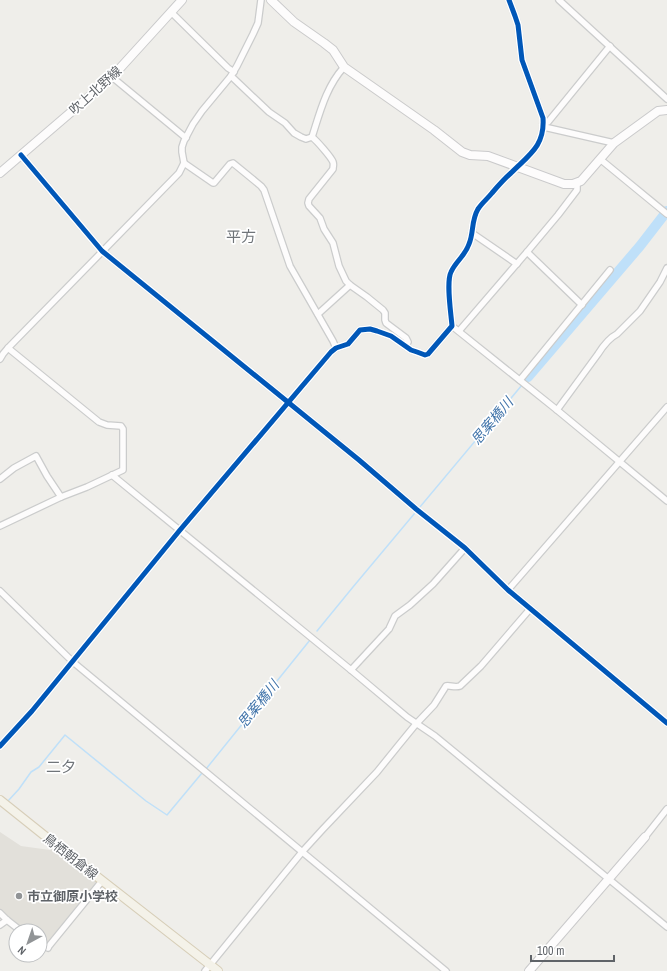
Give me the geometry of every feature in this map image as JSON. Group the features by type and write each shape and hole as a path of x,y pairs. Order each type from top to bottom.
{"main road":[{"name":"鳥栖朝倉線","path":"0,800 208,968 218,971"}],"street":[{"name":"吹上北野線","path":"0,172 112,77 182,0"},
{"path":"1,355 178,173 184,164 182,147 186,138 202,111 232,74 258,23 261,0"},
{"path":"271,0 294,22 333,50 344,67 434,130 462,152 470,155 488,156 564,184 573,184 581,181 614,143 658,110 667,110"},
{"path":"0,746 32,711 180,530 331,352 336,348 348,344 360,330 370,329 391,336 411,350 425,356 452,326 448,278 451,270 465,254 472,233 473,219 479,208 510,173 532,154 537,146 543,126 543,118 522,60 518,25 509,0"},
{"path":"559,0 667,99"},
{"path":"171,12 228,68 269,112 285,123 294,133 301,137 312,137"},
{"path":"543,126 548,122 610,46"},
{"path":"312,137 324,100 333,82 344,67"},
{"path":"112,77 186,138"},
{"path":"543,126 614,143"},
{"path":"312,137 333,161 334,165 333,169 309,198 309,206 320,218 324,229 333,243 339,266 346,281 383,310 385,313 386,323 406,338 408,342 405,346"},
{"path":"21,155 102,251 360,460 465,548 508,590 530,609 667,723"},
{"path":"600,159 667,214"},
{"path":"184,164 214,183 230,164 233,163 261,186 264,190 290,266 336,348"},
{"path":"459,331 572,197 577,190 577,183"},
{"path":"472,233 517,264"},
{"path":"527,252 582,305"},
{"path":"557,410 604,345 640,311 660,282 667,268"},
{"path":"520,381 610,270"},
{"path":"318,314 350,285"},
{"path":"452,326 667,501"},
{"path":"0,526 123,470 123,429 121,426 99,422 8,348"},
{"path":"508,590 667,407"},
{"path":"0,479 14,468 36,456 61,497"},
{"path":"112,475 351,670 406,717 441,741 667,927"},
{"path":"351,670 389,629 395,616 410,605 433,584 465,548"},
{"path":"0,591 73,662 446,971"},
{"path":"208,968 302,852 332,818 377,772 416,724 434,705 446,686 460,686 481,666 530,609"},
{"path":"529,971 667,809"},
{"path":"48,948 102,881"},
{"path":"0,913 11,923"},
{"path":"0,925 7,920"}],"shaded area":[{"path":"0,832 21,846 50,850 53,848 96,879 96,884 93,889 48,944 48,923 15,923 0,911"}],"waterway":[{"name":"思案橋川","path":"528,377 640,246 667,211"},
{"name":"思案橋川","path":"524,382 528,377"},
{"name":"思案橋川","path":"317,631 522,385"},
{"name":"思案橋川","path":"206,769 310,640"},
{"path":"8,801 31,772 39,767 65,735 146,801 167,815 202,773"}],"cycle path":[{"path":"0,746 32,711 180,530 331,352 336,348 348,344 360,330 370,329 391,336 411,350 425,355 428,354 452,326 449,290 451,272 471,240 473,222 476,213 481,205 501,183 530,155 538,143 543,128 543,118 522,60 518,25 509,0"},
{"path":"21,155 102,251 465,548 508,590 667,723"}],"place":[{"name":"市立御原小学校","path":"19,896"}],"district":[{"name":"平方","path":"241,237"},
{"name":"二夕","path":"61,767"}]}
